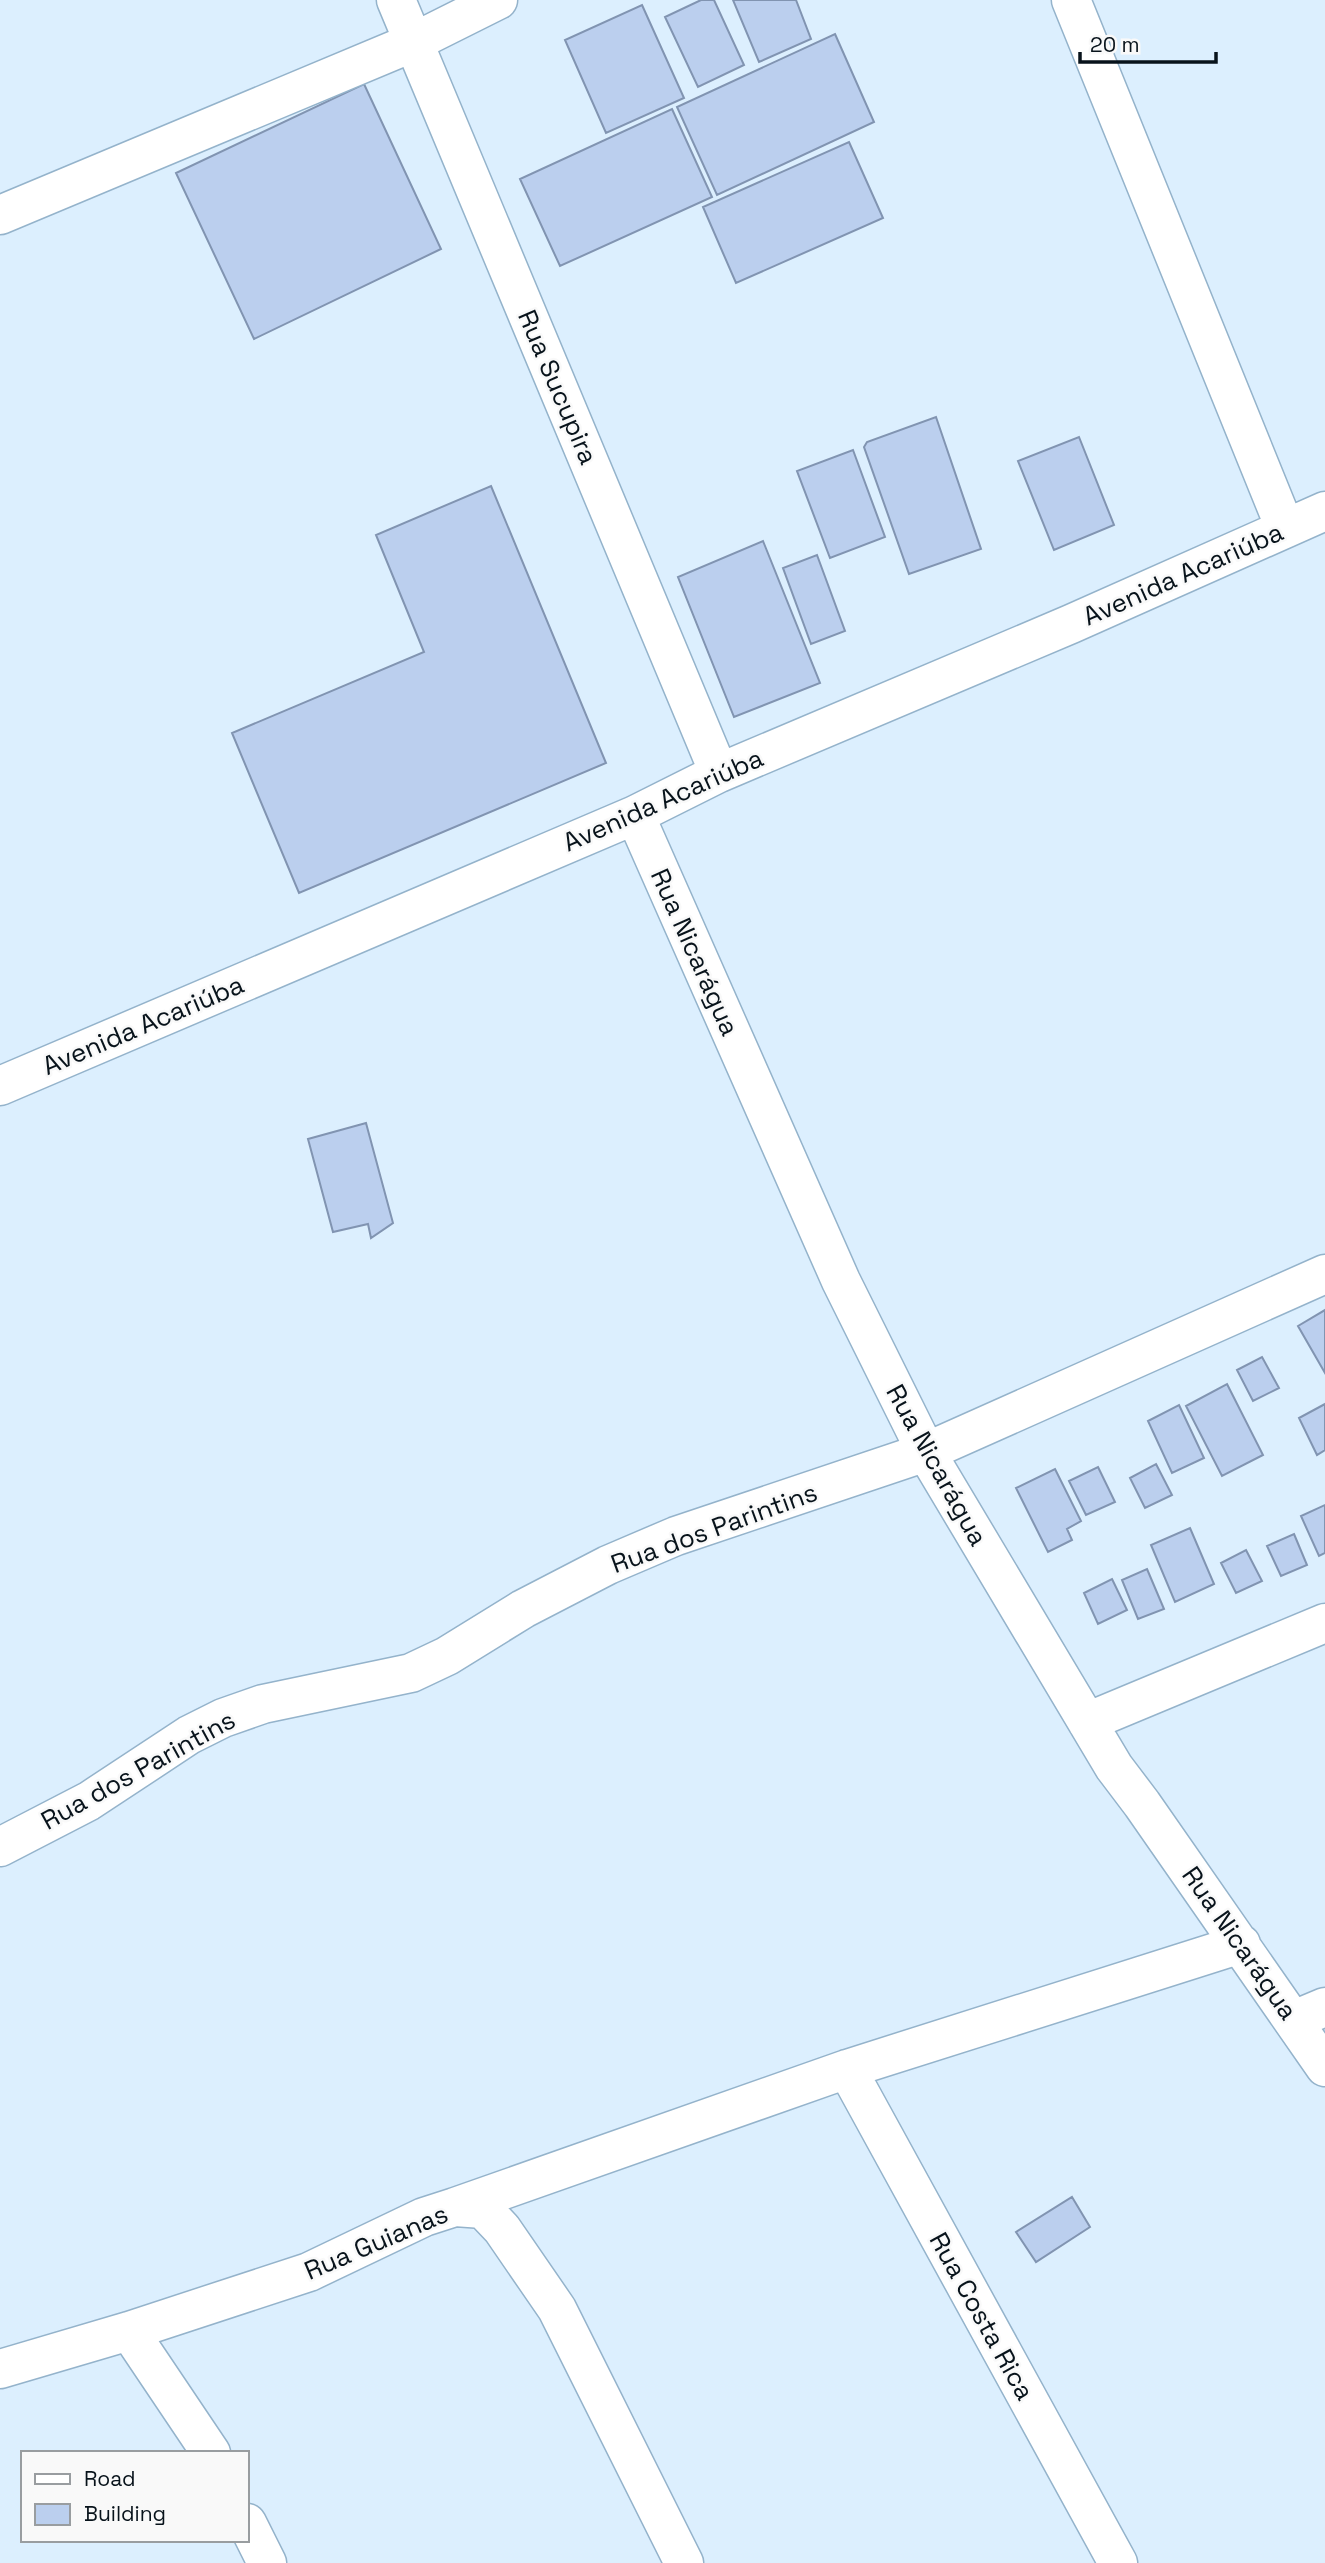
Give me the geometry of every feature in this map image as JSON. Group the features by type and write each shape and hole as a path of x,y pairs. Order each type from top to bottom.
{"street":[{"name":"Rua Sucupira","path":"396,0 719,773"},
{"path":"0,215 414,42 498,0"},
{"path":"1071,0 1285,528"},
{"name":"Avenida Acariúba","path":"0,1086 635,815 719,773 1071,624 1325,511"},
{"name":"Rua Nicarágua","path":"635,815 841,1282 926,1452 1114,1768 1241,1944 1310,2014 1325,2067"},
{"name":"Rua dos Parintins","path":"0,1847 89,1801 189,1735 223,1718 263,1704 411,1673 447,1656 523,1609 608,1565 677,1536 926,1452 1325,1274"},
{"path":"1087,1722 1325,1623"},
{"path":"456,2207 847,2069 1241,1944"},
{"name":"Rua Costa Rica","path":"847,2069 1118,2563"},
{"name":"Rua Guianas","path":"0,2369 129,2331 309,2272 424,2217 456,2207 483,2209 502,2229 557,2309 684,2563"},
{"path":"129,2331 210,2451"},
{"path":"248,2525 267,2563"}],"building":[{"path":"701,0 714,0 744,65 698,87 665,17"},
{"path":"733,0 796,0 811,39 759,62"},
{"path":"642,5 684,98 606,133 565,40"},
{"path":"835,34 874,122 717,195 677,107"},
{"path":"364,84 441,249 254,339 176,173"},
{"path":"672,109 712,197 560,266 520,179"},
{"path":"849,142 883,218 736,283 703,207"},
{"path":"936,417 981,549 909,574 864,447 867,442"},
{"path":"1079,437 1114,525 1054,550 1018,461"},
{"path":"853,450 885,537 830,558 797,471"},
{"path":"491,486 606,763 299,893 232,733 424,652 376,535"},
{"path":"763,541 820,683 734,717 678,577"},
{"path":"817,555 845,631 811,644 783,568"},
{"path":"366,1123 393,1223 371,1238 368,1224 333,1232 308,1139"},
{"path":"1325,1310 1325,1373 1298,1326"},
{"path":"1262,1357 1279,1388 1253,1401 1237,1370"},
{"path":"1227,1384 1263,1455 1222,1476 1186,1406"},
{"path":"1325,1404 1325,1450 1317,1455 1299,1418"},
{"path":"1179,1405 1204,1458 1172,1473 1148,1421"},
{"path":"1156,1464 1172,1495 1145,1508 1130,1478"},
{"path":"1098,1467 1115,1502 1086,1515 1069,1481"},
{"path":"1055,1469 1081,1521 1067,1529 1072,1540 1048,1552 1016,1488"},
{"path":"1325,1505 1325,1553 1319,1556 1301,1516"},
{"path":"1190,1528 1214,1584 1175,1602 1151,1545"},
{"path":"1294,1534 1307,1565 1281,1576 1267,1546"},
{"path":"1246,1550 1262,1581 1236,1593 1221,1563"},
{"path":"1147,1569 1164,1609 1138,1619 1122,1580"},
{"path":"1112,1579 1127,1610 1098,1624 1084,1593"},
{"path":"1072,2197 1090,2227 1036,2262 1016,2232"}]}
